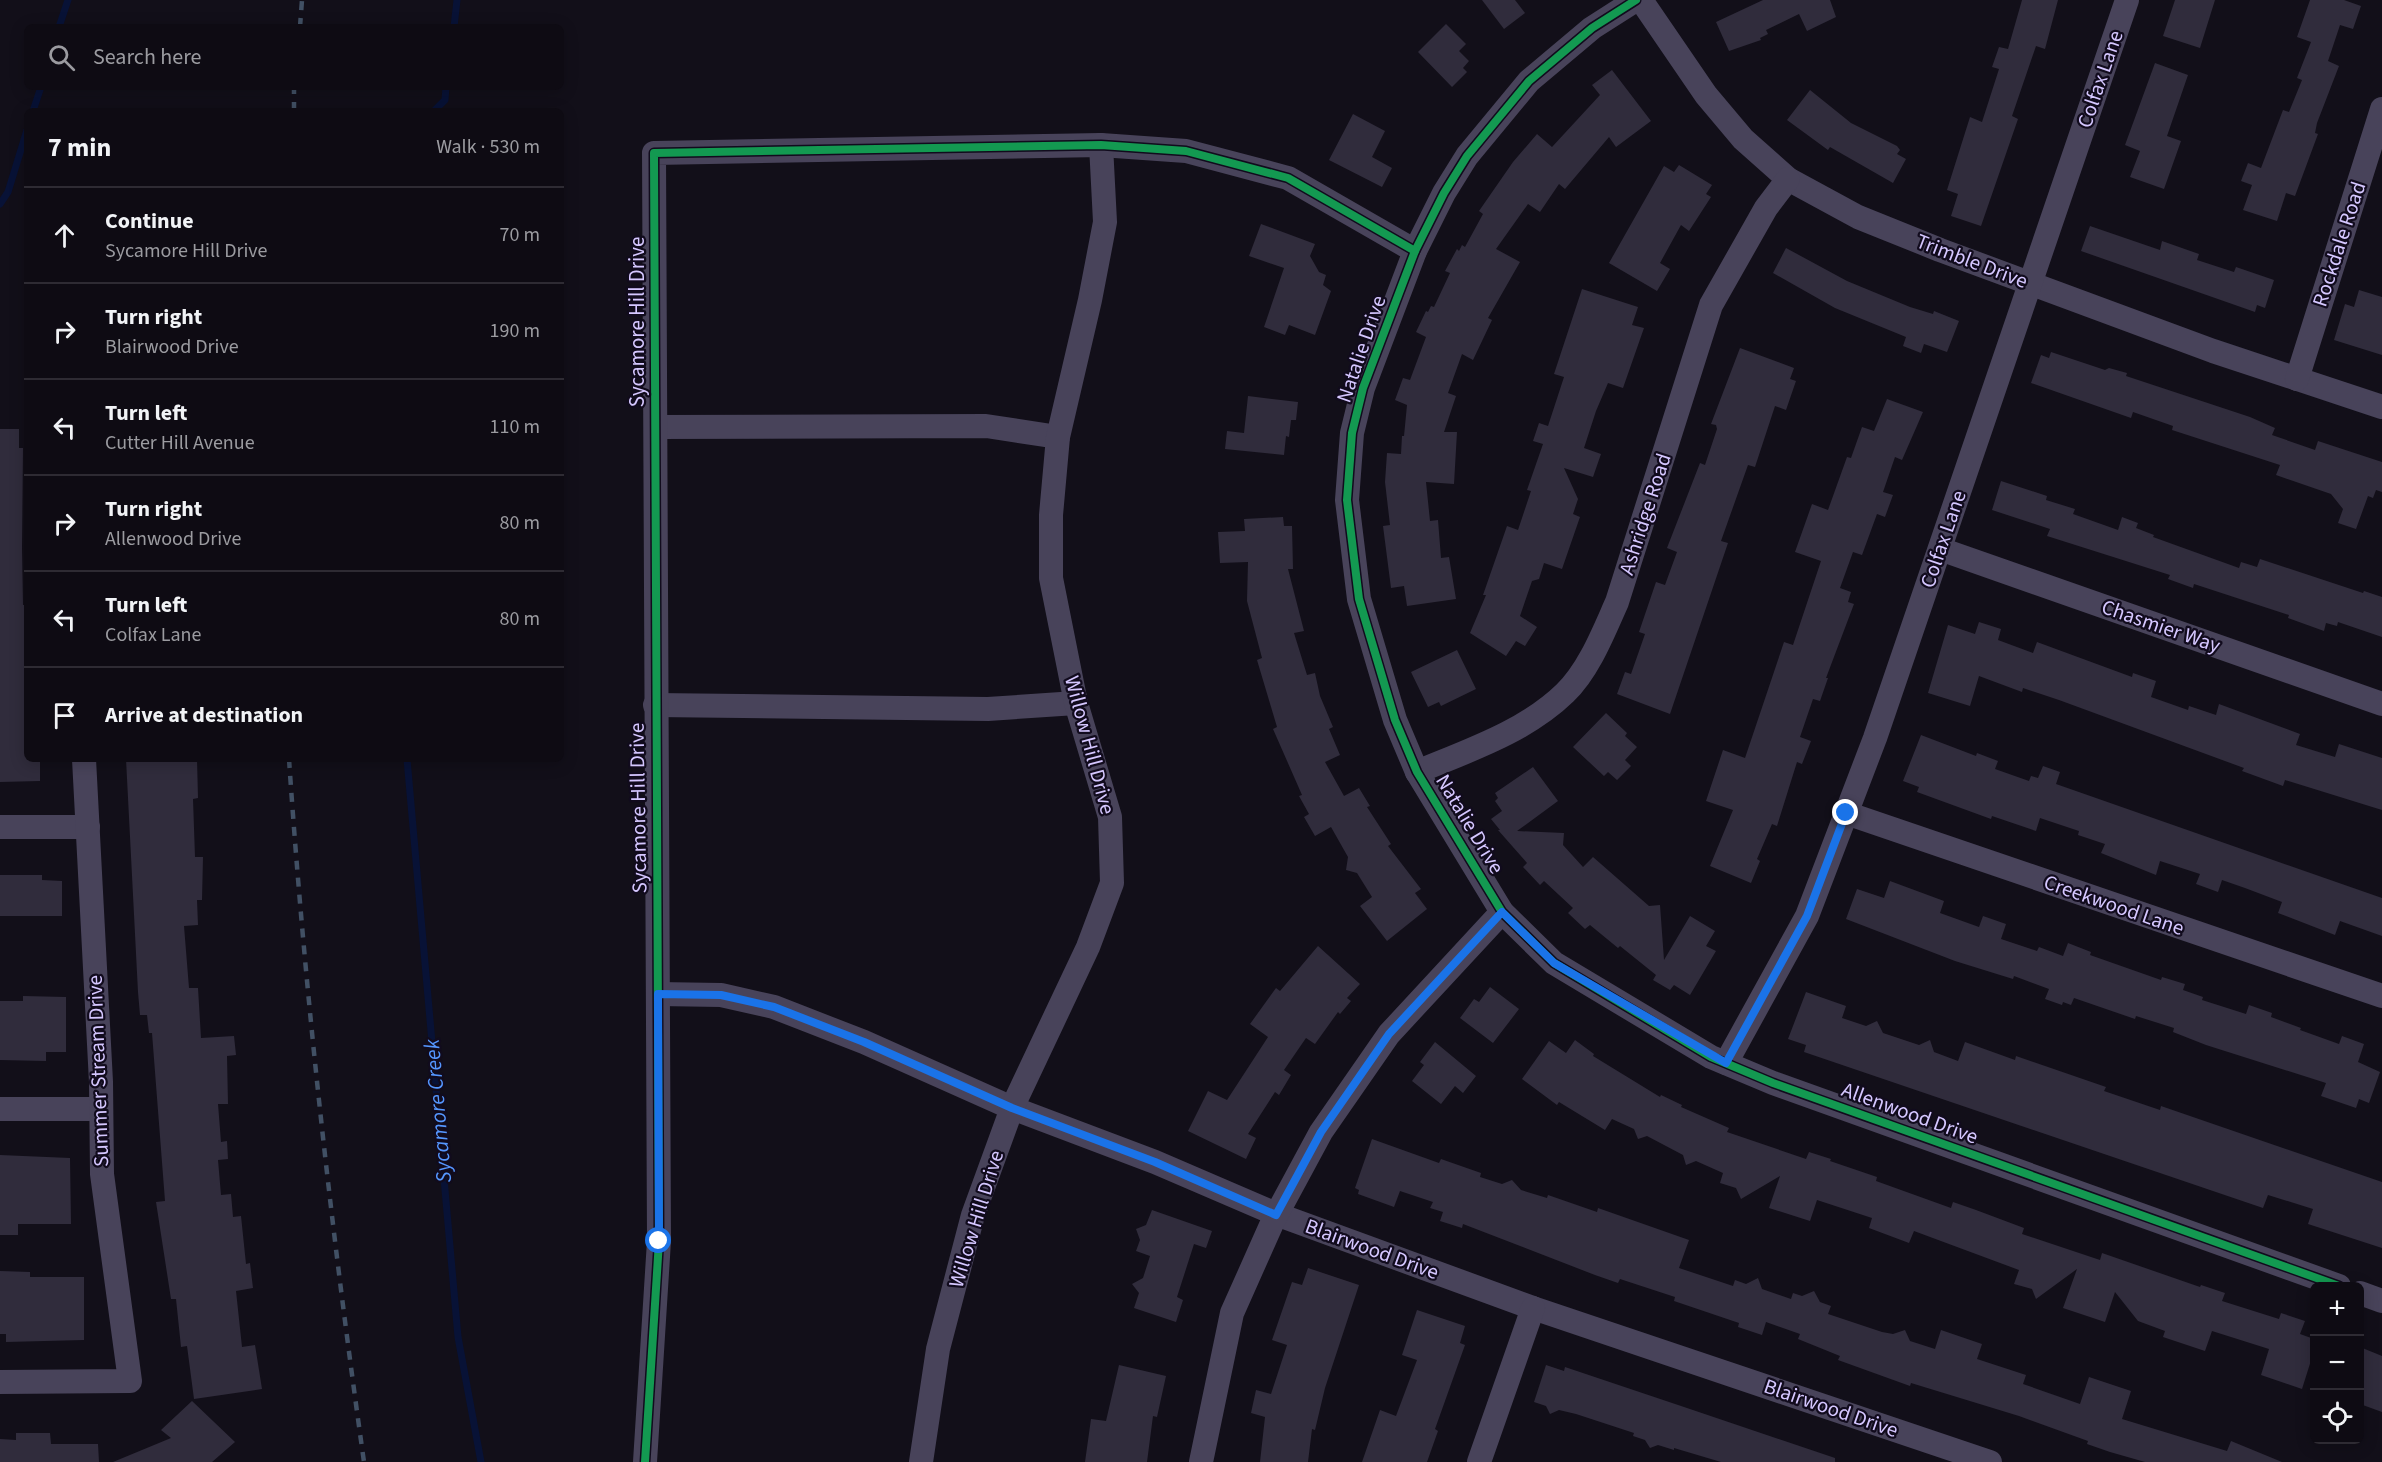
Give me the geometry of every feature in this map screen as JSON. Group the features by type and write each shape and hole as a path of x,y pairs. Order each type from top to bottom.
{"street":[{"name":"Natalie Drive","path":"1502,912 1417,772 1395,720 1359,599 1347,500 1352,433 1363,388 1415,251 1444,193 1467,156 1529,81 1592,28 1636,0"},
{"name":"Trimble Drive","path":"1641,0 1706,95 1743,139 1788,179 1858,217 2031,284 2213,351 2382,407"},
{"name":"Colfax Lane","path":"1726,1063 1807,916 1875,738 2127,0"},
{"name":"Rockdale Road","path":"2297,378 2382,112"},
{"path":"1101,145 1186,151 1288,178 1415,251"},
{"name":"Sycamore Hill Drive","path":"645,1462 659,1241 654,153 1101,145"},
{"name":"Willow Hill Drive","path":"921,1462 938,1349 973,1215 1012,1108 1088,947 1112,883 1110,817 1076,703 1052,578 1052,515 1058,437 1090,300 1105,222 1101,145"},
{"name":"Ashridge Road","path":"1417,772 1508,733 1541,712 1567,692 1599,644 1617,602 1711,305 1767,208 1788,179"},
{"path":"656,427 986,426 1058,437"},
{"name":"Chasmier Way","path":"1940,549 2382,704"},
{"path":"655,705 988,709 1076,703"},
{"name":"Summer Stream Drive","path":"0,1382 130,1381 102,1174 101,1109 84,762"},
{"name":"Creekwood Lane","path":"1846,813 2382,996"},
{"path":"0,827 88,827"},
{"path":"1202,1462 1232,1313 1276,1215 1321,1132 1389,1034 1502,912"},
{"name":"Allenwood Drive","path":"1502,912 1554,963 1726,1063 2325,1282"},
{"name":"Blairwood Drive","path":"658,994 721,995 774,1007 864,1042 1012,1108 1155,1162 1276,1215 1533,1308 1990,1462"},
{"path":"0,1109 101,1109"},
{"path":"2364,1294 2382,1301"},
{"path":"1479,1462 1533,1308"}],"building":[{"path":"1482,0 1515,0 1525,13 1504,29"},
{"path":"1763,0 1830,0 1836,17 1807,31 1799,14 1766,30 1768,34 1760,38 1761,40 1729,51 1716,22"},
{"path":"2022,0 2058,0 2045,49 2036,46 2012,116 2018,119 1981,226 1951,216 1958,194 1947,190 1970,117 1982,122 1999,69 1992,67 1999,47 2008,49"},
{"path":"2175,0 2215,0 2200,48 2163,36"},
{"path":"2310,0 2344,0 2361,6 2353,29 2340,25 2328,61 2339,66 2317,123 2315,133 2318,134 2295,196 2286,193 2277,221 2243,210 2252,185 2241,181 2248,163 2261,168 2283,110 2289,112 2302,80 2297,78 2311,42 2297,37"},
{"path":"1446,24 1466,44 1459,51 1469,61 1463,68 1467,72 1452,87 1418,52"},
{"path":"2155,63 2188,75 2167,136 2181,141 2164,189 2130,177 2140,151 2125,145"},
{"path":"1612,70 1651,121 1616,147 1609,137 1565,189 1559,184 1540,212 1528,204 1496,249 1520,262 1488,318 1492,320 1473,360 1462,354 1448,393 1456,396 1444,432 1457,432 1454,484 1426,482 1430,521 1438,520 1441,558 1449,557 1456,599 1407,606 1404,586 1391,588 1383,526 1390,525 1385,482 1387,453 1401,454 1407,405 1395,400 1403,378 1410,380 1426,337 1416,332 1426,311 1428,312 1431,306 1434,307 1450,273 1445,271 1457,249 1459,251 1462,245 1465,247 1483,214 1479,211 1513,162 1537,134 1552,147 1600,95 1592,85"},
{"path":"1810,90 1851,123 1897,146 1900,150 1897,154 1906,159 1893,183 1830,147 1828,150 1787,120"},
{"path":"1353,114 1385,131 1372,157 1392,168 1382,187 1329,160"},
{"path":"1679,165 1712,185 1706,194 1711,197 1689,231 1681,225 1660,263 1670,269 1657,291 1609,263 1664,166 1674,172"},
{"path":"1261,224 1315,244 1310,256 1319,272 1326,275 1323,285 1331,291 1315,335 1289,325 1285,335 1264,327 1284,268 1249,256"},
{"path":"2090,226 2160,250 2162,241 2199,254 2197,260 2234,272 2236,267 2274,280 2265,308 2257,305 2255,312 2081,251"},
{"path":"1786,248 1847,281 1910,307 1933,314 1934,311 1959,321 1947,352 1924,344 1921,353 1903,346 1906,337 1835,308 1773,273"},
{"path":"1582,289 1638,307 1632,325 1644,328 1623,388 1608,383 1596,411 1584,448 1601,454 1593,477 1564,468 1578,499 1573,514 1580,517 1562,569 1544,563 1539,579 1532,581 1520,616 1537,627 1525,646 1516,641 1506,656 1470,633 1486,595 1483,595 1507,526 1518,530 1531,491 1527,490 1543,444 1533,441 1539,423 1548,426 1564,377 1554,374"},
{"path":"2359,290 2382,297 2382,355 2334,340 2345,304 2354,307"},
{"path":"1740,348 1794,368 1790,379 1796,381 1786,410 1775,406 1755,467 1748,465 1721,541 1728,543 1670,714 1617,694 1625,672 1631,674 1645,634 1639,632 1656,582 1665,585 1677,552 1667,548 1700,463 1705,465 1717,429 1716,425 1711,424"},
{"path":"2051,352 2105,370 2109,368 2127,373 2126,376 2250,417 2275,428 2272,435 2315,450 2318,441 2382,462 2382,492 2376,490 2373,498 2368,496 2356,529 2338,523 2343,509 2331,494 2276,475 2280,465 2172,430 2173,426 2133,412 2131,418 2031,383 2041,355 2049,358"},
{"path":"1248,396 1298,402 1296,420 1291,420 1289,437 1286,436 1284,455 1225,449 1227,431 1244,433"},
{"path":"1887,399 1923,412 1902,460 1895,457 1883,492 1893,495 1885,517 1877,514 1862,555 1853,552 1840,588 1851,592 1848,602 1854,604 1826,678 1828,678 1820,701 1813,699 1800,737 1811,741 1802,764 1797,762 1777,826 1772,824 1757,859 1760,861 1751,883 1710,866 1733,810 1706,801 1723,750 1745,758 1784,642 1793,645 1821,561 1795,552 1812,504 1828,510 1847,457 1851,458 1862,427 1874,431"},
{"path":"0,429 19,429 19,448 23,448 24,762 40,762 40,781 0,782"},
{"path":"2001,481 2047,496 2046,500 2075,509 2073,514 2118,530 2122,517 2138,523 2136,528 2154,535 2153,537 2239,568 2241,562 2257,567 2260,559 2363,593 2364,591 2382,597 2382,637 2338,622 2337,626 2326,623 2324,631 2288,618 2289,615 2194,584 2193,588 2168,579 2170,575 2047,536 2050,529 1992,510"},
{"path":"1283,517 1284,526 1292,526 1293,569 1288,569 1304,631 1294,633 1307,675 1315,673 1320,696 1333,727 1329,729 1340,755 1325,762 1344,796 1359,788 1370,806 1367,807 1391,844 1388,846 1421,889 1415,893 1427,909 1387,941 1360,906 1372,897 1357,873 1346,870 1348,857 1331,827 1315,836 1304,817 1309,814 1299,796 1302,795 1273,729 1277,727 1257,660 1262,658 1247,601 1248,562 1220,563 1218,532 1245,531 1244,519"},
{"path":"1979,622 2001,629 1998,640 2033,653 2037,642 2132,677 2133,673 2156,681 2151,697 2188,710 2189,706 2216,715 2219,704 2300,734 2296,745 2335,757 2339,744 2382,758 2382,810 2285,780 2283,786 2242,771 2244,768 2059,700 2023,688 2022,692 1979,676 1970,706 1928,693 1948,625 1975,634"},
{"path":"1457,650 1476,689 1441,706 1439,702 1428,707 1411,672"},
{"path":"1606,713 1627,733 1625,736 1637,747 1625,760 1631,766 1617,780 1608,772 1604,776 1573,747"},
{"path":"1921,735 1976,756 1977,753 1998,761 1995,769 2029,781 2031,776 2038,778 2043,766 2060,772 2056,784 2382,898 2382,936 2340,921 2335,935 2278,913 2282,902 2245,888 2222,880 2218,892 2196,884 2200,874 2160,861 2156,875 2101,853 2105,844 2078,835 2079,831 2040,818 2036,831 1992,816 1991,819 1917,792 1919,787 1903,781"},
{"path":"126,762 197,762 198,798 193,799 195,857 203,857 202,900 197,900 198,925 184,926 189,988 198,988 201,1038 234,1036 236,1055 227,1056 228,1104 218,1104 221,1142 227,1141 228,1159 218,1160 221,1195 231,1194 233,1217 241,1216 246,1264 250,1263 253,1288 236,1291 242,1347 255,1345 262,1389 194,1399 187,1346 181,1347 176,1299 171,1299 156,1202 165,1201 152,1033 149,1033 147,1015 140,1015"},
{"path":"1533,767 1558,801 1517,831 1564,833 1563,845 1583,867 1593,857 1649,906 1660,905 1664,960 1690,916 1715,931 1706,946 1716,951 1690,995 1674,985 1670,990 1653,980 1656,975 1620,946 1618,948 1590,925 1585,929 1568,913 1573,908 1544,881 1540,885 1523,867 1527,863 1491,819 1502,811 1495,801 1498,798 1495,793"},
{"path":"0,875 42,875 42,880 62,881 62,916 0,916"},
{"path":"1890,881 1944,901 1940,913 1979,927 1983,916 2006,924 2001,939 2037,951 2039,947 2063,956 2068,943 2091,952 2090,955 2161,980 2162,977 2185,984 2183,990 2203,997 2202,1000 2246,1014 2249,1005 2272,1013 2271,1017 2301,1028 2300,1030 2339,1044 2342,1036 2364,1044 2358,1062 2380,1072 2369,1103 2359,1099 2356,1108 2321,1096 2326,1083 2206,1045 2173,1032 2174,1028 2136,1016 2135,1019 2074,998 2071,1005 2063,1002 2062,1005 2045,999 2049,989 2014,976 2013,979 1955,961 1846,919 1857,889 1884,898"},
{"path":"1318,946 1360,984 1347,998 1351,1001 1340,1014 1338,1012 1315,1044 1306,1038 1284,1070 1291,1075 1279,1095 1275,1092 1248,1134 1256,1138 1246,1159 1188,1131 1208,1091 1227,1100 1268,1037 1250,1024 1276,988 1280,991"},
{"path":"1490,987 1519,1009 1493,1043 1460,1018 1474,999 1479,1002"},
{"path":"1806,992 1846,1006 1842,1018 1866,1026 1877,1021 1883,1033 1919,1045 1930,1040 1934,1052 1958,1061 1965,1042 2015,1060 2016,1056 2106,1087 2104,1091 2160,1110 2161,1106 2382,1182 2382,1248 2308,1224 2313,1209 2268,1195 2263,1208 1804,1052 1806,1045 1788,1039"},
{"path":"23,996 66,997 66,1052 46,1052 46,1061 0,1060 0,1001 23,1001"},
{"path":"1575,1040 1594,1054 1593,1056 1660,1097 1661,1095 1682,1105 1681,1107 1729,1128 1727,1132 1806,1159 1809,1152 1831,1159 1830,1161 1877,1177 1876,1181 1951,1208 1953,1202 1976,1210 2024,1228 2022,1234 2100,1260 2102,1253 2200,1287 2201,1285 2225,1293 2222,1301 2279,1319 2281,1313 2305,1321 2300,1334 2310,1338 2310,1364 2302,1389 2261,1375 2269,1349 2212,1331 2205,1351 2163,1337 2165,1331 2138,1321 2115,1292 2105,1322 2063,1308 2077,1269 2036,1299 2032,1289 2014,1284 2019,1270 1914,1231 1909,1243 1869,1228 1872,1218 1817,1200 1810,1221 1769,1208 1780,1176 1741,1199 1736,1188 1720,1183 1723,1173 1696,1161 1686,1165 1683,1155 1647,1136 1638,1139 1634,1129 1612,1119 1605,1130 1559,1102 1557,1105 1522,1079 1549,1041 1566,1053"},
{"path":"1435,1042 1476,1076 1463,1093 1455,1086 1441,1104 1412,1081 1424,1065 1420,1062"},
{"path":"1372,1139 1439,1163 1441,1159 1481,1173 1480,1177 1502,1184 1512,1180 1521,1190 1547,1198 1548,1195 1597,1212 1598,1208 1689,1240 1679,1268 1733,1286 1735,1280 1746,1284 1758,1278 1762,1289 1791,1299 1793,1293 1802,1296 1814,1291 1820,1302 1831,1306 1828,1314 1882,1332 1893,1334 1905,1330 1910,1341 1935,1349 1941,1330 1982,1344 1977,1359 2026,1375 2023,1384 2080,1404 2089,1377 2131,1391 2122,1419 2227,1451 2231,1441 2282,1462 2145,1462 2110,1452 2087,1444 2088,1441 2019,1416 1911,1383 1910,1386 1838,1360 1840,1356 1798,1339 1800,1334 1766,1322 1762,1335 1738,1327 1739,1323 1674,1301 1675,1297 1620,1279 1618,1283 1463,1224 1462,1228 1440,1221 1443,1212 1430,1208 1433,1202 1400,1191 1394,1207 1358,1194 1359,1190 1355,1188"},
{"path":"0,1155 70,1158 71,1224 18,1224 18,1235 0,1235"},
{"path":"1152,1210 1212,1231 1206,1248 1194,1244 1177,1297 1183,1300 1176,1322 1134,1308 1139,1293 1132,1284 1143,1278 1150,1256 1136,1251 1140,1240 1136,1229 1146,1225"},
{"path":"1308,1268 1359,1285 1325,1388 1315,1430 1312,1429 1308,1462 1260,1462 1265,1417 1251,1413 1256,1390 1271,1394 1287,1345 1272,1340 1292,1282 1302,1285"},
{"path":"0,1271 30,1272 30,1277 84,1277 84,1340 6,1342 6,1334 0,1334"},
{"path":"1417,1310 1465,1326 1460,1343 1465,1345 1435,1429 1438,1431 1427,1462 1362,1462 1380,1410 1396,1416 1417,1360 1402,1355"},
{"path":"2364,1349 2382,1356 2382,1412 2364,1405"},
{"path":"1119,1365 1166,1376 1157,1417 1153,1416 1147,1462 1085,1462 1091,1419 1106,1421"},
{"path":"1546,1365 1564,1371 1565,1367 1835,1458 1835,1462 1721,1462 1674,1448 1674,1450 1658,1445 1650,1448 1645,1440 1633,1436 1634,1433 1559,1410 1550,1414 1546,1406 1534,1402"},
{"path":"192,1401 235,1442 212,1462 113,1462 171,1438 161,1430"},
{"path":"16,1433 50,1433 51,1444 98,1444 99,1462 0,1462 0,1439 16,1440"}],"waterway":[{"path":"60,24 68,0"},
{"name":"Sycamore Creek","path":"454,24 457,0"},
{"path":"34,108 40,90"},
{"name":"Sycamore Creek","path":"437,108 445,100 446,90"},
{"path":"0,204 8,192 24,140"},
{"name":"Sycamore Creek","path":"407,762 458,1337 481,1462"}],"railway":[{"path":"300,24 302,0"},
{"path":"294,90 294,108"},
{"path":"289,762 320,1111 364,1462"}],"cycle path":[{"path":"1636,0 1592,28 1529,81 1467,156 1444,193 1415,251 1363,388 1352,433 1347,500 1359,599 1395,720 1417,772 1502,912 1554,963 1711,1057 1773,1083 2328,1282"},
{"path":"645,1462 659,1241 654,153 1101,145 1186,151 1288,178 1415,251"}],"route":[{"path":"659,1241 658,994 721,995 774,1007 864,1042 1012,1108 1155,1162 1276,1215 1321,1132 1389,1034 1502,912 1554,963 1711,1057 1726,1063 1807,916 1846,813"}]}
